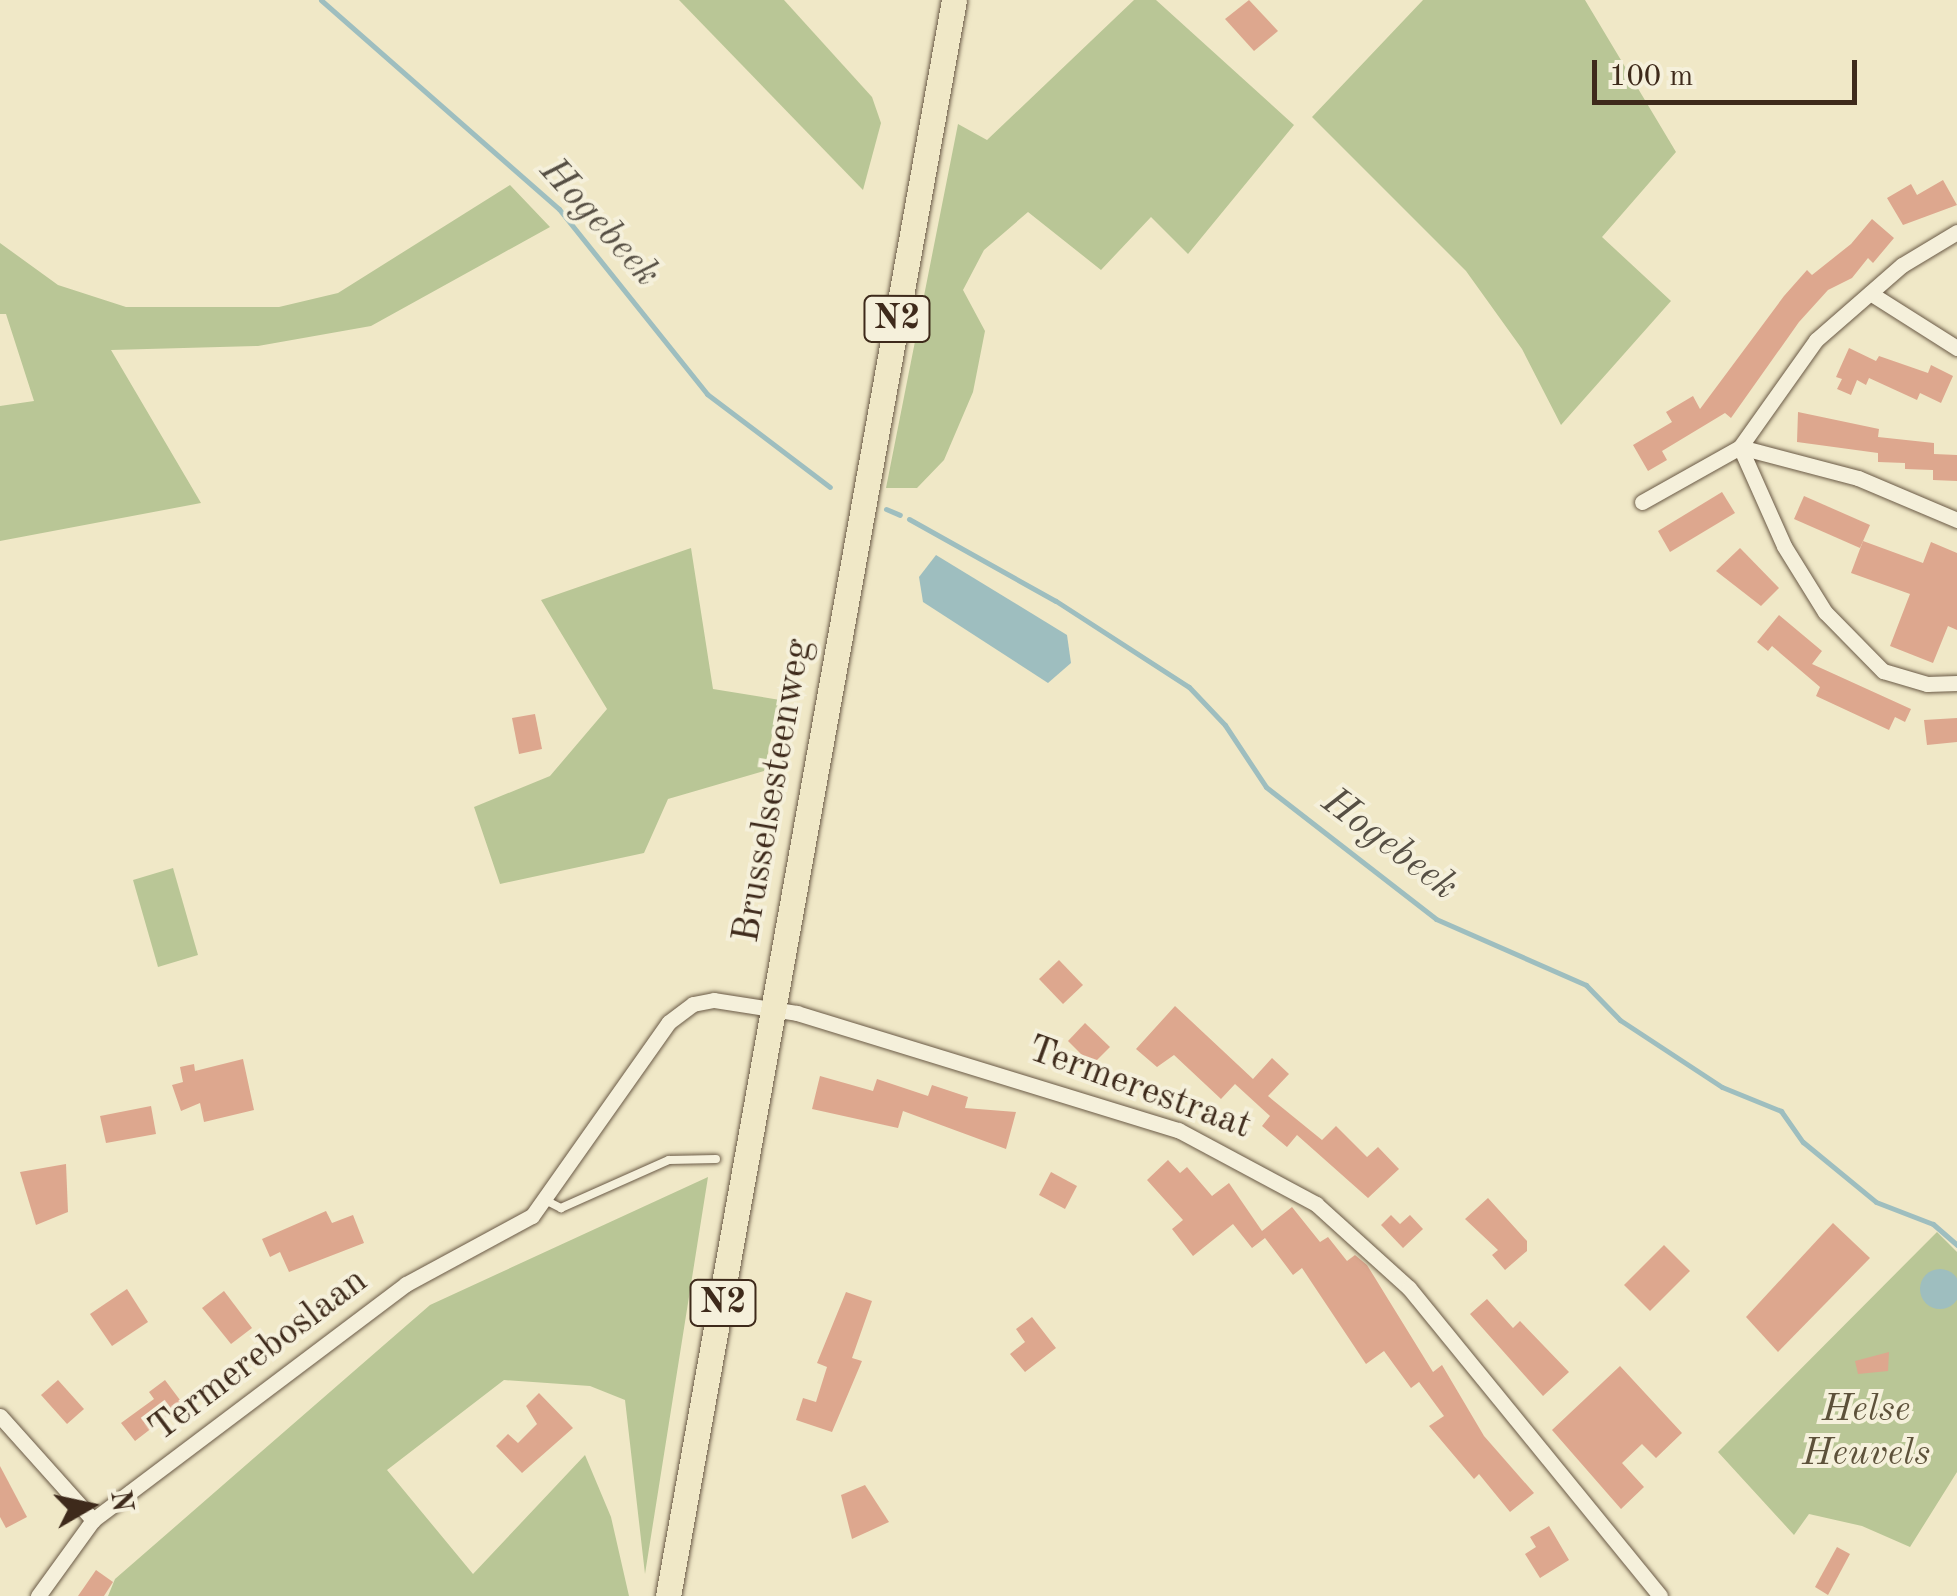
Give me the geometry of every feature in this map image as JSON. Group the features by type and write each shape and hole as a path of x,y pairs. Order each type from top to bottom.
{"main road":[{"name":"Brusselsesteenweg","path":"668,1596 954,0"}],"street":[{"path":"1642,502 1740,447 1816,340 1870,292 1957,232"},
{"path":"1870,292 1957,348"},
{"path":"1740,447 1858,478 1957,520"},
{"path":"1740,447 1784,546 1825,612 1883,671 1927,684 1957,683"},
{"name":"Termereboslaan","path":"38,1596 94,1520 406,1284 504,1236 547,1201 676,1015 714,1000 774,1008"},
{"name":"Termerestraat","path":"774,1008 1178,1130 1316,1204 1409,1288 1660,1596"},
{"path":"0,1416 94,1520"}],"lane":[{"path":"547,1201 561,1208 669,1160 716,1159"}],"green space":[{"path":"679,0 784,0 872,97 881,123 863,190"},
{"path":"1134,0 1156,0 1294,125 1188,254 1151,217 1101,270 1028,212 984,250 963,290 985,331 973,392 944,460 917,488 886,488 958,124 987,140"},
{"path":"1423,0 1585,0 1676,152 1602,237 1671,301 1561,425 1522,349 1466,271 1312,117"},
{"path":"510,185 550,227 371,326 258,346 111,350 201,503 0,541 0,406 34,401 6,314 0,314 0,243 58,285 126,307 279,307 338,293"},
{"path":"691,548 713,689 780,700 764,771 668,799 644,853 500,884 474,807 550,776 607,709 541,600"},
{"path":"173,868 198,955 158,967 133,880"},
{"path":"708,1177 645,1574 625,1400 590,1386 504,1380 387,1470 473,1574 585,1455 611,1517 629,1596 108,1596 115,1579 430,1305"},
{"name":"Helse Heuvels","path":"1937,1232 1957,1252 1957,1472 1910,1547 1862,1526 1809,1514 1794,1535 1718,1452"}],"water":[{"path":"936,555 1067,635 1071,663 1048,683 923,602 919,577"},
{"path":"1940,1269 1954,1275 1960,1289 1954,1303 1940,1309 1926,1303 1920,1289 1926,1275"}],"building":[{"path":"1249,0 1278,31 1254,51 1225,19"},
{"path":"1943,180 1957,205 1903,225 1887,198 1911,184 1917,195"},
{"path":"1872,219 1894,238 1873,263 1868,258 1852,278 1828,290 1799,322 1731,418 1725,413 1662,451 1667,460 1648,471 1633,445 1672,422 1666,412 1693,396 1700,409 1807,270 1812,275 1851,244"},
{"path":"1849,348 1876,361 1879,356 1928,373 1931,365 1953,376 1941,403 1920,393 1917,400 1869,378 1866,385 1857,380 1851,395 1837,389 1842,379 1836,377"},
{"path":"1798,412 1879,429 1878,437 1934,443 1934,454 1957,455 1957,481 1933,480 1933,470 1905,469 1905,463 1878,462 1878,453 1797,442"},
{"path":"1722,492 1735,513 1670,552 1658,531"},
{"path":"1804,496 1870,525 1860,548 1794,519"},
{"path":"1863,541 1923,563 1931,542 1957,553 1957,630 1948,626 1933,663 1890,646 1910,594 1851,573"},
{"path":"1740,548 1779,588 1761,606 1716,571"},
{"path":"1779,615 1822,651 1812,664 1911,709 1905,722 1895,717 1889,730 1816,696 1820,687 1772,646 1768,651 1757,642"},
{"path":"535,714 542,749 519,754 512,718"},
{"path":"1957,718 1957,742 1927,745 1924,720"},
{"path":"1059,960 1083,985 1063,1004 1039,979"},
{"path":"1175,1006 1253,1079 1272,1058 1289,1074 1268,1096 1322,1140 1336,1126 1367,1157 1378,1147 1399,1169 1368,1198 1297,1135 1287,1147 1262,1126 1270,1116 1235,1084 1221,1099 1174,1055 1157,1067 1136,1049"},
{"path":"1085,1023 1110,1047 1092,1065 1068,1041"},
{"path":"243,1059 254,1110 204,1122 200,1103 181,1111 172,1085 183,1082 180,1067 194,1064 195,1071"},
{"path":"820,1076 873,1091 877,1079 928,1096 932,1085 968,1097 965,1108 1016,1112 1006,1149 903,1111 898,1128 812,1109"},
{"path":"151,1106 156,1134 106,1143 100,1116"},
{"path":"1168,1160 1180,1173 1187,1167 1212,1196 1229,1183 1262,1231 1292,1207 1320,1242 1328,1237 1347,1261 1355,1255 1367,1265 1433,1372 1442,1365 1484,1436 1534,1493 1510,1512 1479,1474 1474,1479 1429,1426 1444,1416 1419,1382 1411,1388 1384,1351 1366,1364 1302,1268 1293,1275 1265,1238 1252,1248 1233,1224 1193,1256 1172,1229 1183,1220 1147,1180"},
{"path":"66,1164 68,1212 36,1225 20,1172"},
{"path":"1051,1172 1077,1186 1065,1209 1039,1195"},
{"path":"1488,1198 1527,1241 1527,1251 1505,1270 1492,1255 1498,1250 1465,1219"},
{"path":"326,1211 332,1223 353,1215 364,1243 289,1272 280,1252 270,1257 262,1239"},
{"path":"1391,1215 1400,1224 1410,1215 1423,1229 1403,1248 1381,1225"},
{"path":"1833,1223 1870,1258 1778,1352 1746,1317"},
{"path":"1664,1245 1690,1271 1650,1311 1624,1285"},
{"path":"127,1289 148,1322 112,1346 90,1314"},
{"path":"224,1291 252,1328 231,1344 202,1308"},
{"path":"846,1292 872,1301 852,1358 862,1361 832,1432 796,1420 803,1398 816,1402 827,1367 817,1363"},
{"path":"1487,1299 1513,1328 1520,1321 1569,1372 1543,1396 1470,1314"},
{"path":"1032,1317 1056,1348 1025,1372 1010,1354 1025,1342 1016,1329"},
{"path":"1889,1352 1888,1371 1858,1374 1855,1361"},
{"path":"1620,1366 1682,1433 1656,1458 1642,1444 1622,1463 1644,1487 1621,1509 1552,1430"},
{"path":"58,1380 84,1409 67,1424 41,1395"},
{"path":"165,1380 183,1404 135,1441 121,1423 154,1399 149,1392"},
{"path":"539,1393 573,1428 522,1473 496,1446 508,1434 518,1443 537,1424 526,1406"},
{"path":"0,1466 27,1517 6,1528 0,1517"},
{"path":"865,1485 889,1522 852,1539 841,1495"},
{"path":"1549,1526 1569,1560 1540,1578 1525,1554 1536,1547 1530,1537"},
{"path":"1837,1547 1850,1554 1828,1595 1815,1587"},
{"path":"96,1570 113,1582 104,1596 78,1596"}],"waterway":[{"name":"Hogebeek","path":"321,0 559,209 707,394 830,487"},
{"name":"Hogebeek","path":"886,509 900,515"},
{"name":"Hogebeek","path":"909,519 1056,601 1189,687 1225,725 1266,787 1436,919 1586,985 1620,1020 1722,1087 1781,1111 1803,1142 1876,1202 1933,1224 1957,1245"}]}
